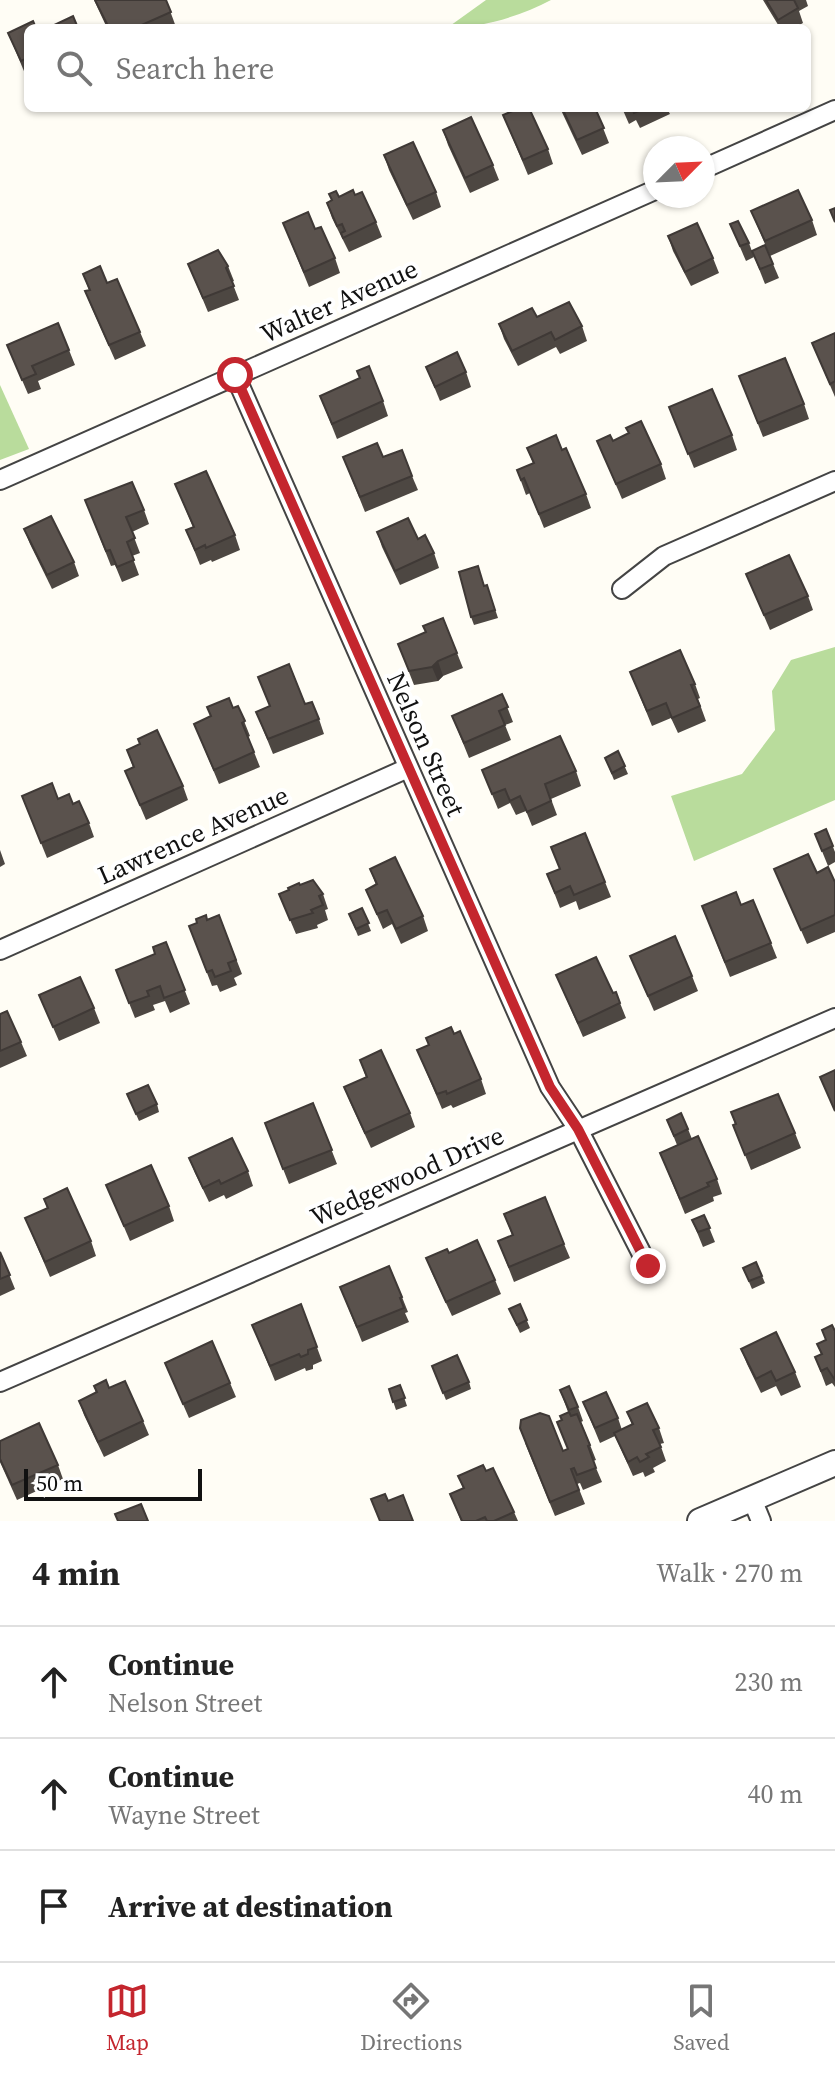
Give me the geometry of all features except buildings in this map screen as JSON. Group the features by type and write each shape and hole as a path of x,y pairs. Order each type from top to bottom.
{"street":[{"path":"715,164 835,110"},
{"name":"Walter Avenue","path":"0,480 643,195"},
{"name":"Nelson Street","path":"235,375 550,1087 578,1129 648,1266"},
{"path":"622,589 664,556 835,481"},
{"name":"Lawrence Avenue","path":"0,950 408,768"},
{"name":"Wedgewood Drive","path":"0,1382 835,1018"},
{"path":"700,1521 756,1510 835,1463"}],"green space":[{"path":"486,0 551,0 500,20 482,24 453,24"},
{"path":"0,385 29,449 0,460"},
{"path":"835,647 835,800 694,861 671,796 742,774 775,730 772,691 791,660"}],"route":[{"path":"235,375 550,1087 578,1129 648,1266"}]}
